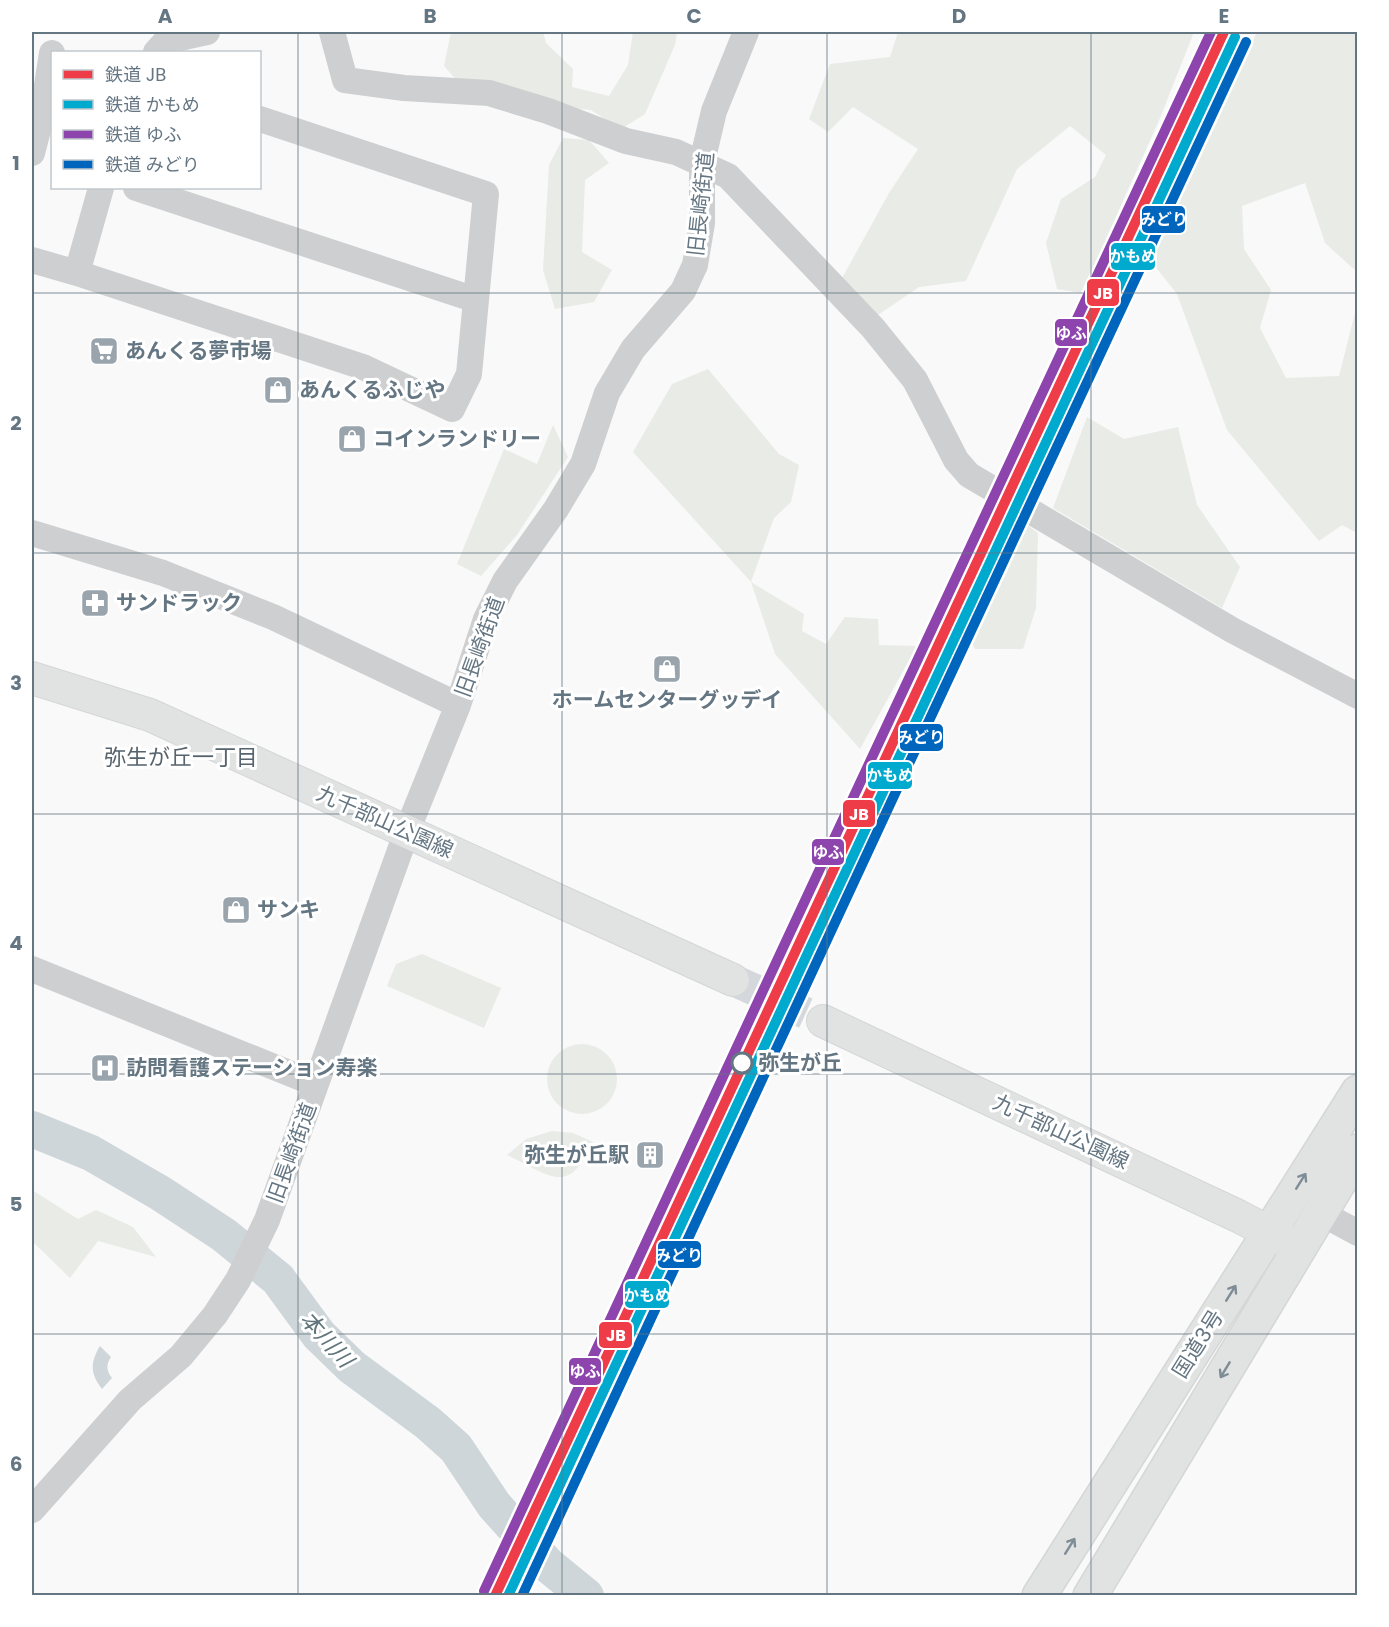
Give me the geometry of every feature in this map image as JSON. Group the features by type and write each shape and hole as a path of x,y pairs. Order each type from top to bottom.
{"highway":[{"name":"国道3号","path":"1039,1596 1358,1092"},
{"name":"国道3号","path":"1090,1596 1319,1212 1358,1151"}],"main road":[{"name":"九千部山公園線","path":"32,678 150,716 734,980"},
{"name":"九千部山公園線","path":"823,1021 1270,1231 1298,1247"}],"street":[{"path":"52,51 55,32"},
{"path":"157,51 166,41 207,32"},
{"path":"332,32 345,80 404,88 489,93 548,111 626,141 676,152 702,162 728,177 873,328 915,380 956,460 969,475 1282,659 1358,696"},
{"name":"旧長崎街道","path":"32,1510 72,1462 130,1400 181,1356 215,1315 238,1280 267,1220 407,831 458,705 486,619 504,580 556,509 583,464 607,393 633,349 683,291 695,265 702,223 702,162 714,111 746,32"},
{"path":"32,153 43,111 51,59"},
{"path":"32,260 363,368 452,410 469,374 486,194 261,119"},
{"path":"77,273 101,189"},
{"path":"139,189 476,300"},
{"path":"32,533 164,573 273,617 458,705"},
{"path":"32,969 316,1084"},
{"path":"1319,1212 1358,1233"}],"shaded area":[{"path":"451,32 543,32 546,43 573,69 572,87 609,96 628,65 633,32 677,32 675,45 645,114 621,129 591,110 557,107 459,83 444,66"},
{"path":"898,32 1194,32 1160,118 1082,293 1057,289 1046,243 1061,199 1095,177 1106,155 1070,126 1017,169 966,281 919,287 875,317 841,280 889,193 918,149 853,107 828,132 809,119 830,64 890,57"},
{"path":"1257,32 1357,32 1357,272 1325,243 1305,183 1242,206 1244,249 1271,290 1260,328 1286,378 1339,376 1357,305 1357,533 1342,525 1319,541 1227,430 1177,294 1151,261"},
{"path":"563,138 589,140 609,163 585,180 582,252 612,270 594,302 555,309 543,270 549,165"},
{"path":"708,369 779,454 799,465 791,502 774,518 751,582 633,452 672,384"},
{"path":"1087,417 1124,439 1178,427 1197,505 1240,567 1222,608 1053,508"},
{"path":"553,425 568,457 517,535 481,576 457,564 504,449 537,464"},
{"path":"1026,524 1038,533 1036,608 1023,649 975,649 968,636"},
{"path":"751,582 804,614 802,631 826,644 845,617 878,619 879,645 917,646 860,749 775,654"},
{"path":"422,954 501,988 484,1028 387,986 396,964"},
{"path":"589,1044 602,1050 611,1059 615,1065 617,1079 615,1093 607,1104 596,1112 575,1114 557,1104 549,1093 547,1072 557,1054 568,1046"},
{"path":"552,1131 573,1133 593,1142 584,1159 567,1176 547,1175 507,1155 526,1139"},
{"path":"32,1190 78,1219 96,1210 133,1227 156,1257 98,1241 70,1278 32,1241"},
{"path":"100,1346 111,1357 107,1368 112,1378 102,1389 93,1373 94,1358"}],"waterway":[{"name":"本川川","path":"32,1129 91,1153 160,1193 224,1235 278,1279 319,1335 352,1367 428,1423 456,1448 494,1505 548,1565 586,1596"}],"tunnel":[{"path":"733,980 823,1021"}],"rail line":[{"name":"ゆふ","path":"484,1591 1211,32"},
{"name":"JB","path":"495,1596 1224,32"},
{"name":"かもめ","path":"508,1596 1235,37"},
{"name":"みどり","path":"522,1596 1246,42"}],"place":[{"name":"あんくる夢市場","path":"104,351"},
{"name":"あんくるふじや","path":"278,390"},
{"name":"コインランドリー","path":"352,439"},
{"name":"サンドラック","path":"95,603"},
{"name":"ホームセンターグッデイ","path":"667,669"},
{"name":"サンキ","path":"236,910"},
{"name":"弥生が丘","path":"742,1063"},
{"name":"訪問看護ステーション寿楽","path":"105,1068"},
{"name":"弥生が丘駅","path":"650,1155"}],"district":[{"name":"弥生が丘一丁目","path":"181,757"}]}
